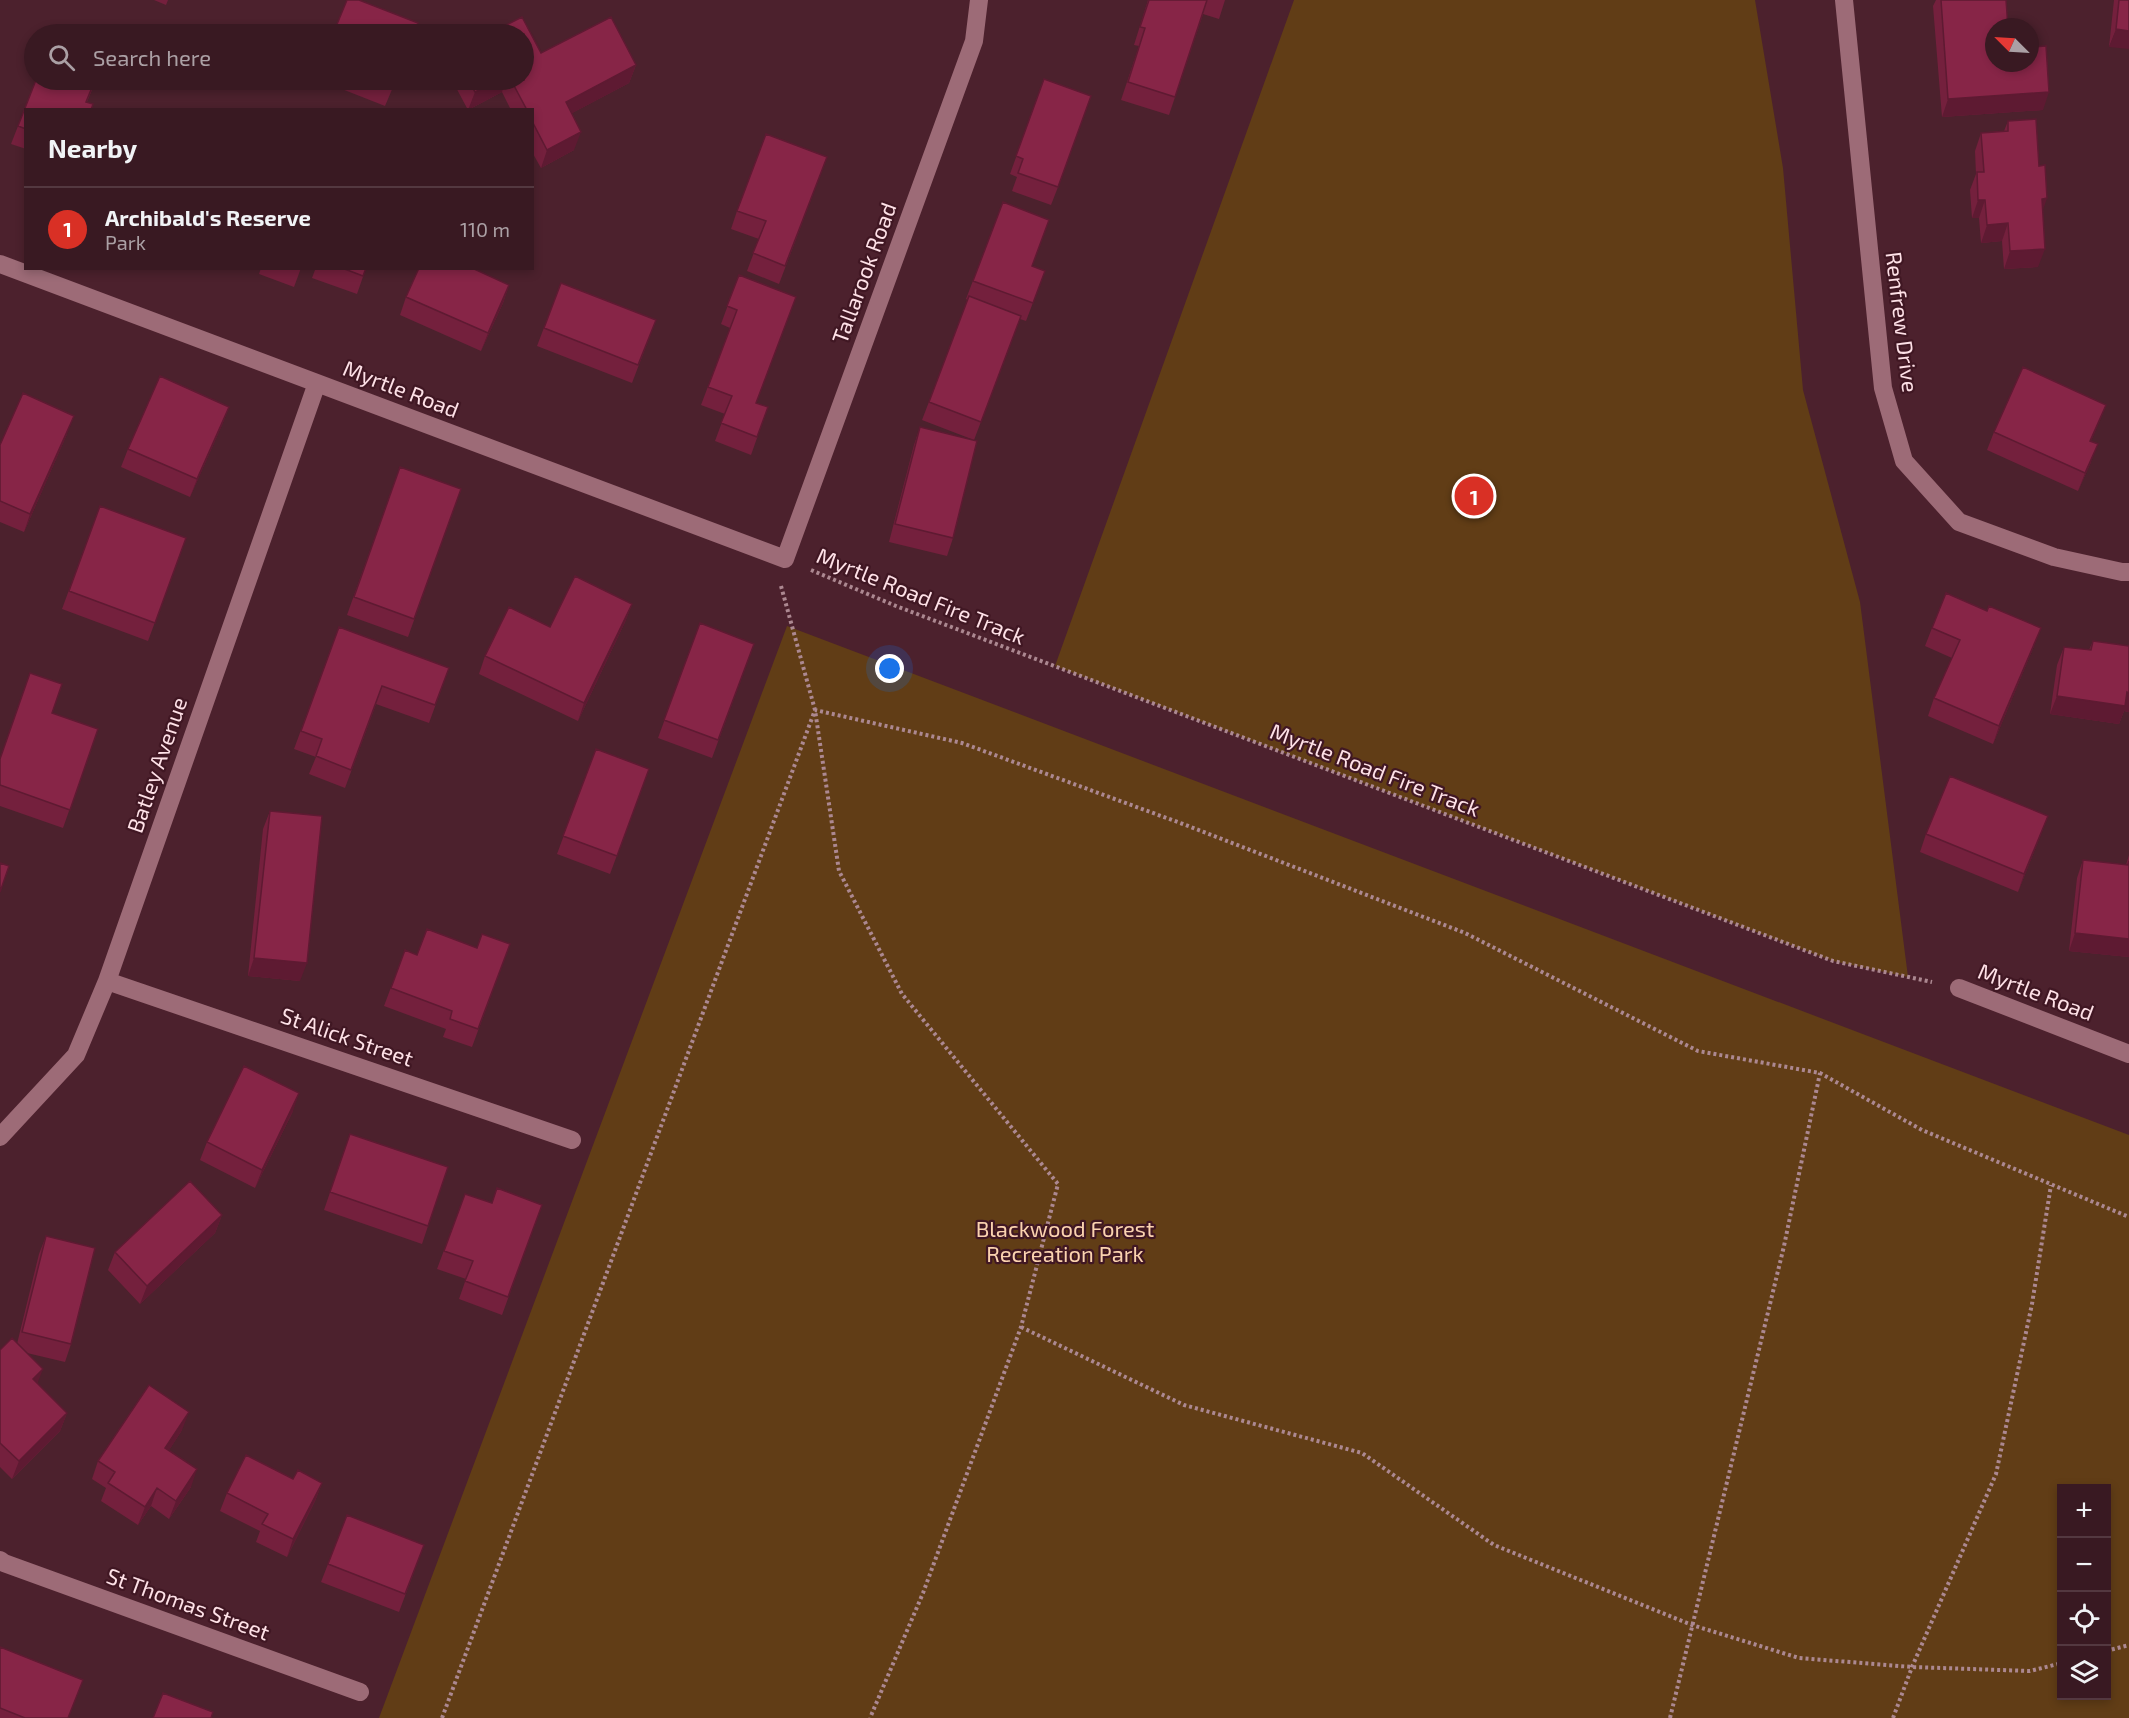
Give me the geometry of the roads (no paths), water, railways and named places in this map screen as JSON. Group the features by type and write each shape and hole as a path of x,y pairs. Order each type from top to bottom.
{"street":[{"name":"Tallarook Road","path":"785,559 974,41 979,0"},
{"name":"Renfrew Drive","path":"1844,0 1883,388 1904,460 1959,522 2054,557 2129,572"},
{"name":"Myrtle Road","path":"0,264 785,559"},
{"name":"Batley Avenue","path":"0,1137 76,1055 107,981 317,383"},
{"name":"St Alick Street","path":"107,981 572,1140"},
{"name":"Myrtle Road","path":"1959,988 2129,1054"},
{"name":"St Thomas Street","path":"0,1560 360,1692"}],"place":[{"name":"Archibald's Reserve","path":"1474,496"}],"park label":[{"name":"Blackwood Forest Recreation Park","path":"1065,1242"}]}
